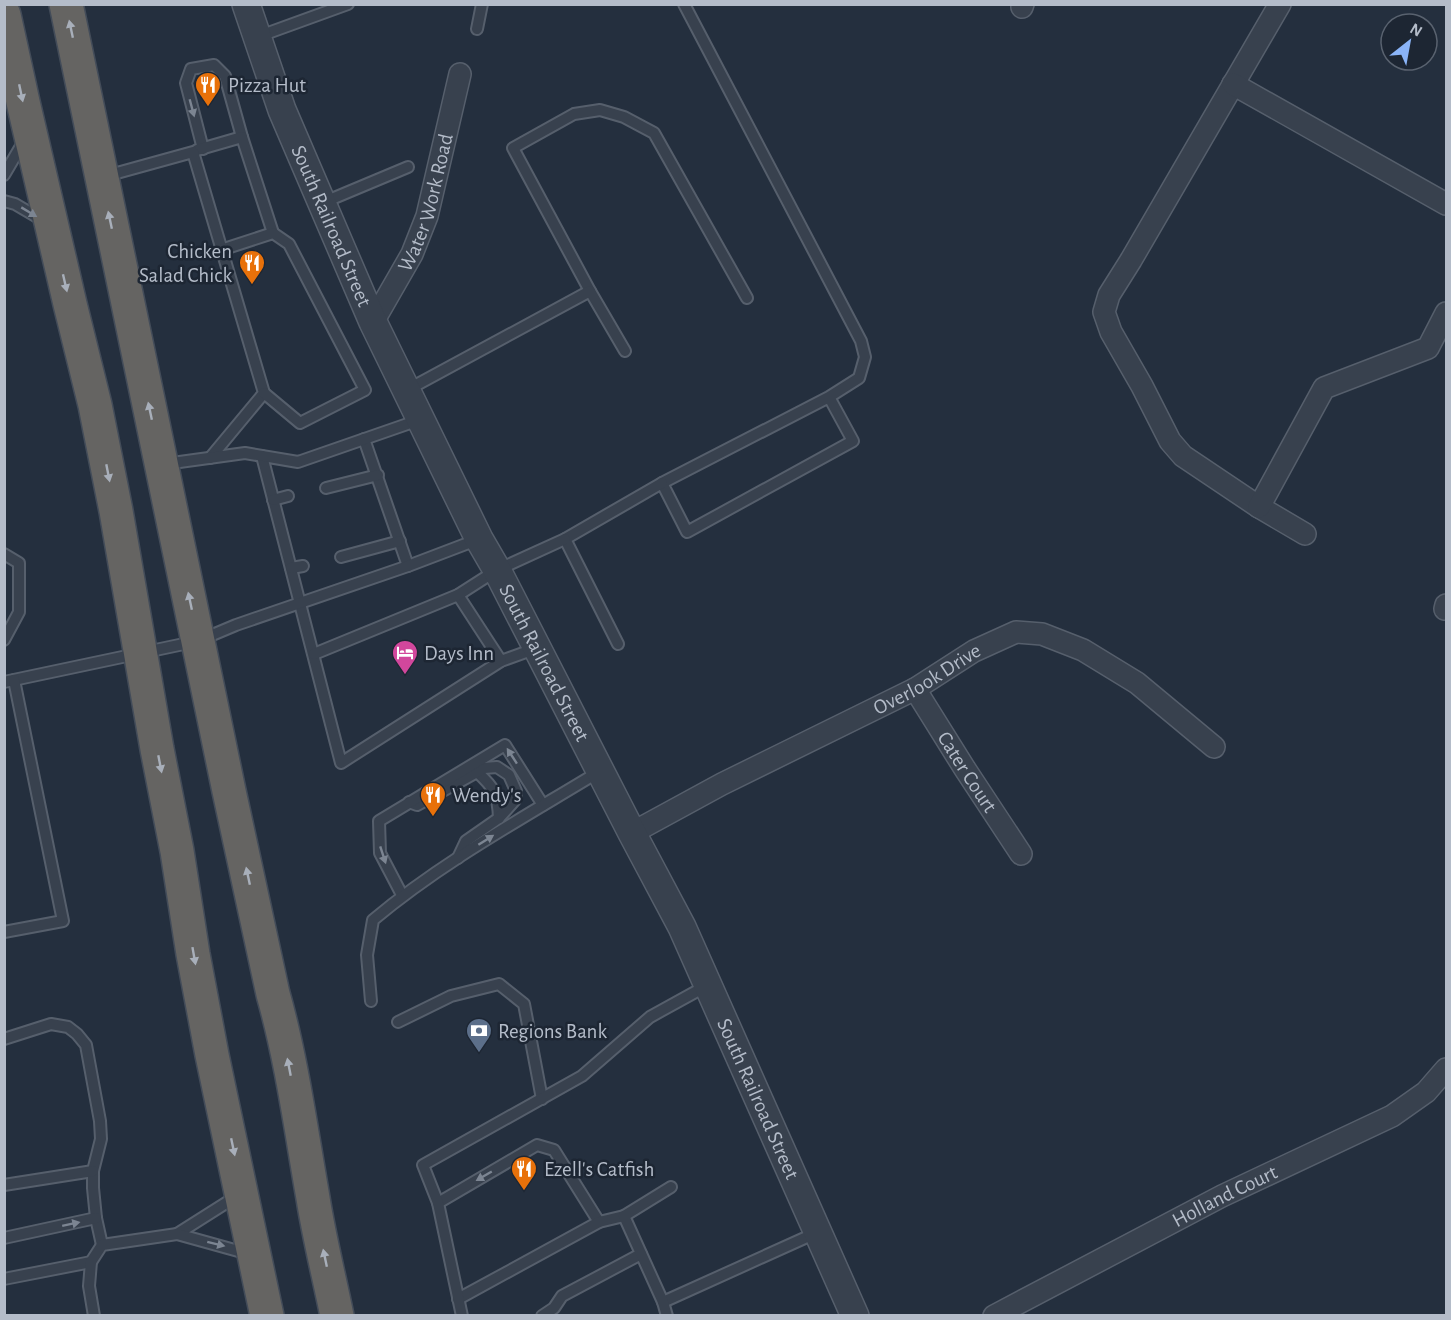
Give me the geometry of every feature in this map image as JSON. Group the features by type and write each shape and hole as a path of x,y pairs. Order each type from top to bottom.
{"highway":[{"path":"66,4 229,791 279,1015 337,1316"},
{"path":"4,15 70,304 96,405 177,850 197,976 267,1316"}],"street":[{"name":"South Railroad Street","path":"246,4 282,110 373,322 479,538 682,927 855,1316"},
{"path":"1280,4 1109,295 1104,312 1111,332 1170,441 1183,456 1258,507 1305,534"},
{"name":"Water Work Road","path":"373,322 412,254 427,216 460,74"},
{"path":"1233,84 1446,204"},
{"path":"1258,507 1324,388 1428,348 1446,313"},
{"name":"Overlook Drive","path":"632,834 722,784 915,689 974,651 1016,632 1042,634 1083,650 1137,683 1214,747"},
{"name":"Cater Court","path":"915,689 1021,854"},
{"name":"Holland Court","path":"994,1316 1222,1196 1392,1116 1426,1092 1446,1069"}],"lane":[{"path":"309,4 314,17"},
{"path":"257,37 348,4"},
{"path":"477,28 482,4"},
{"path":"314,654 458,596 497,570 565,539 662,483 829,397 859,378 865,357 861,341 684,4"},
{"path":"214,65 225,76 242,137 273,232 289,244 365,390 300,423 264,393 221,250 198,150 186,83 191,69 214,65"},
{"path":"626,351 590,291 513,148 574,114 600,110 624,117 654,133 747,298"},
{"path":"4,175 30,130"},
{"path":"102,178 242,137"},
{"path":"322,203 408,167"},
{"path":"4,201 15,204 52,226"},
{"path":"221,250 273,232"},
{"path":"407,390 590,291"},
{"path":"210,458 264,393"},
{"path":"662,483 687,532 853,441 829,397"},
{"path":"161,465 245,453 298,462 421,419"},
{"path":"364,439 408,566"},
{"path":"262,456 341,763 501,661 537,648"},
{"path":"326,488 378,475"},
{"path":"273,500 288,496"},
{"path":"4,932 63,921 9,681 198,641 236,625 408,566 479,538"},
{"path":"565,539 618,644"},
{"path":"341,557 400,541"},
{"path":"4,554 19,563 19,612 4,640"},
{"path":"291,568 303,566"},
{"path":"458,596 501,661"},
{"path":"402,895 380,853 379,821 505,745 543,805"},
{"path":"409,802 417,805 484,768 497,768 508,775 516,791 515,800 499,818 466,841 458,858"},
{"path":"371,1001 367,955 373,920 402,895 458,858 600,771"},
{"path":"477,772 495,792 499,818"},
{"path":"398,1023 451,996 499,984 524,1005 542,1099"},
{"path":"462,1316 438,1203 423,1165 582,1076 650,1017 708,985"},
{"path":"4,1039 51,1023 68,1027 86,1045 100,1121 101,1139 93,1171 96,1218 102,1245"},
{"path":"438,1203 537,1145 554,1150 598,1222"},
{"path":"4,1185 93,1171"},
{"path":"458,1299 598,1222 624,1216 671,1187"},
{"path":"94,1316 90,1262 102,1245 177,1234 242,1193"},
{"path":"624,1216 663,1302 667,1316"},
{"path":"4,1238 96,1218"},
{"path":"4,1230 22,1227 35,1231"},
{"path":"663,1302 818,1232"},
{"path":"177,1234 255,1256"},
{"path":"542,1316 556,1312 562,1296 641,1254"},
{"path":"4,1279 90,1262"}],"place":[{"name":"Pizza Hut","path":"208,108"},
{"name":"Chicken Salad Chick","path":"252,286"},
{"name":"Days Inn","path":"405,676"},
{"name":"Wendy's","path":"433,818"},
{"name":"Regions Bank","path":"479,1054"},
{"name":"Ezell's Catfish","path":"524,1192"}]}
